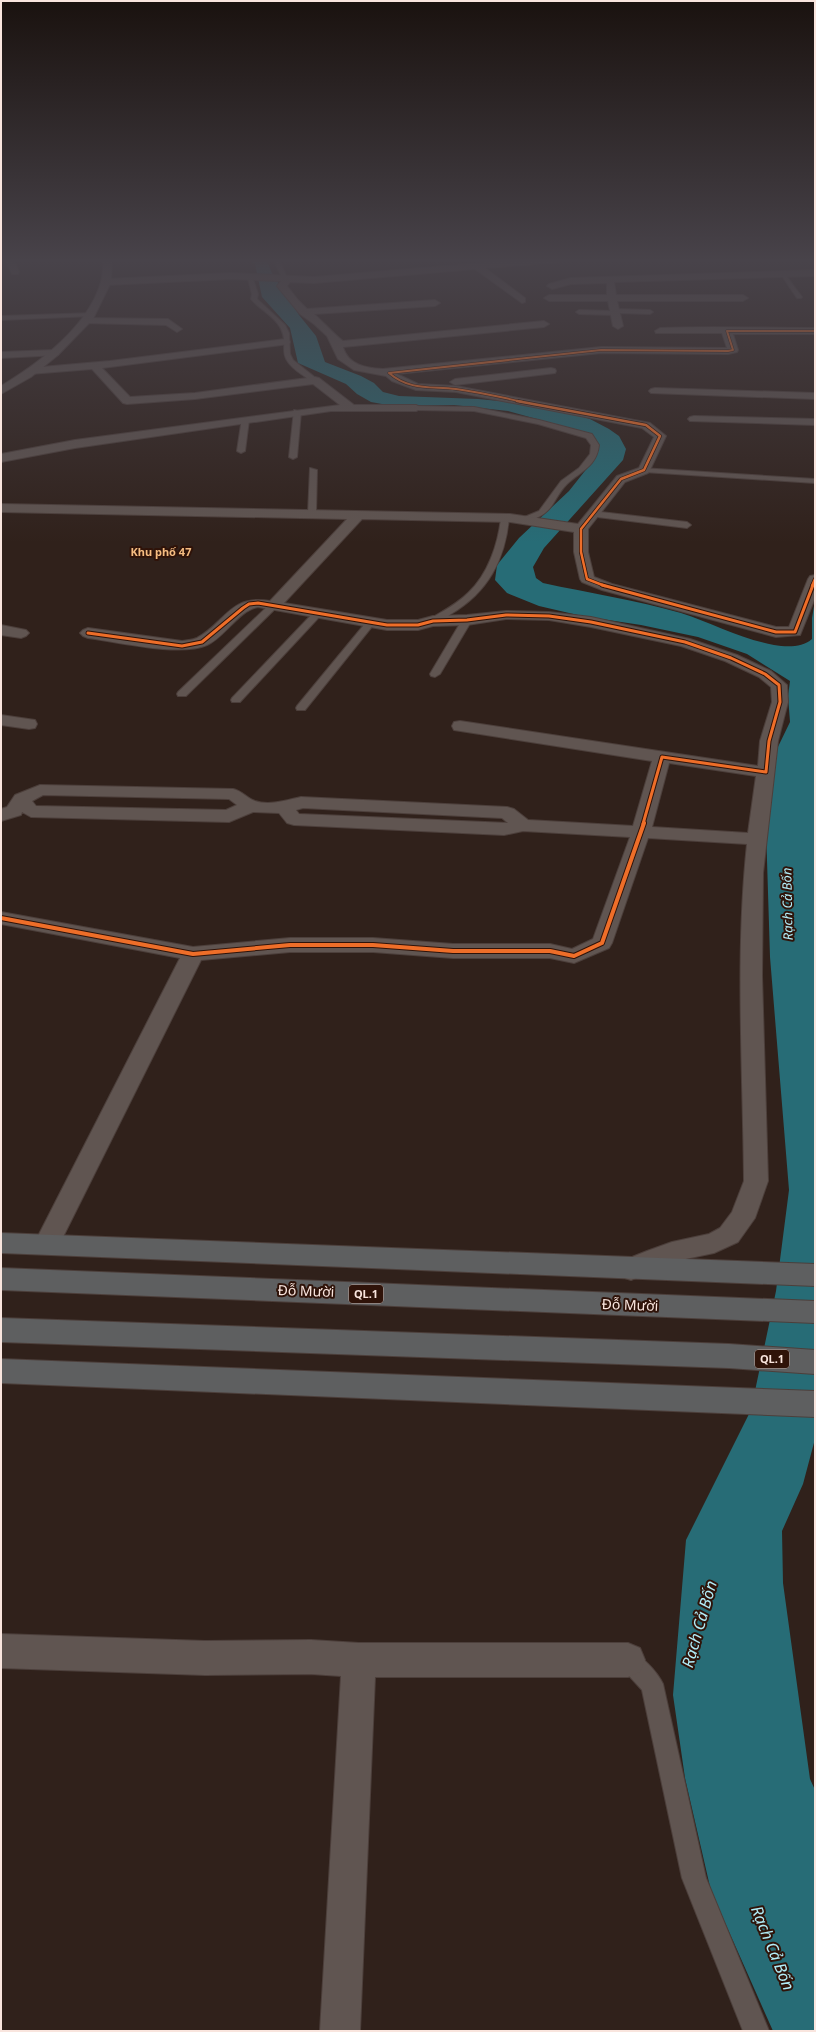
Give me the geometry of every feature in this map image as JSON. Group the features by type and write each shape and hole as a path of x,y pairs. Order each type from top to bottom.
{"highway":[{"path":"1,1243 631,1269 815,1275"},
{"name":"Đỗ Mười","path":"1,1279 815,1312"},
{"name":"QL.1","path":"1,1330 729,1356 815,1362"},
{"path":"1,1371 729,1399 815,1404"}],"street":[{"path":"1,355 54,353"},
{"path":"1,391 30,372 54,353"},
{"path":"30,372 195,353"},
{"path":"341,353 342,357 353,366 364,371 389,373 396,371 573,353"},
{"path":"94,365 127,401 195,396 315,380 350,407"},
{"path":"416,387 551,371"},
{"path":"389,373 396,379 416,387 456,389 646,425 660,436 644,470 620,479 592,514 578,528 580,552 587,579 607,587 776,632 795,632 815,579"},
{"path":"665,381 705,381"},
{"path":"655,391 815,396"},
{"path":"1,458 75,444 297,412 350,407 416,408"},
{"path":"694,419 815,422"},
{"path":"1,508 505,518 578,528"},
{"path":"274,605 358,515"},
{"path":"88,633 182,646 202,642 249,604 258,603 387,625 418,625 434,621 467,620 506,615 549,616 591,622 685,642 731,658 765,674 779,685 780,702 770,741 759,810 752,936 756,1181 749,1204 735,1229 729,1235 718,1241 672,1252 631,1269"},
{"path":"1,630 21,633"},
{"path":"1,720 29,724"},
{"path":"460,726 766,772"},
{"path":"1,918 193,954 290,945 373,945 453,951 550,951 574,956 602,943 641,832 662,757"},
{"path":"1,815 14,811 21,799 40,790 233,794 250,806 284,808 301,802 507,813 523,825 757,839"},
{"path":"47,1244 193,954"},
{"path":"1,1652 205,1658 311,1657 359,1660 628,1660"},
{"path":"340,2031 359,1660"}],"lane":[{"path":"287,353 292,363 315,380"},
{"path":"416,408 474,409 539,422 589,436 595,445 594,454 582,470 564,483 542,512 525,520"},
{"path":"292,456 297,412"},
{"path":"241,451 245,420"},
{"path":"312,514 313,470"},
{"path":"644,470 815,481"},
{"path":"592,514 687,526"},
{"path":"434,621 474,592 495,560 504,532 505,518"},
{"path":"182,694 274,605"},
{"path":"236,700 318,613"},
{"path":"435,674 467,620"},
{"path":"301,708 371,622"},
{"path":"628,1660 652,1684 694,1878 756,2031"}],"water":[{"name":"Rạch Cả Bốn","path":"296,353 322,353 325,362 361,376 374,383 383,392 399,396 478,399 557,409 590,419 619,436 626,449 623,460 544,548 533,567 536,578 543,583 664,608 693,617 750,639 784,646 804,644 812,639 812,618 815,600 815,1439 803,1484 782,1531 783,1583 810,1779 815,1790 815,2031 773,2031 711,1891 685,1778 673,1695 686,1540 751,1410 776,1291 789,1190 770,957 766,828 775,753 790,722 788,696 790,681 747,654 698,637 641,625 582,616 539,606 507,593 495,580 497,565 519,538 569,491 592,462 598,445 580,431 508,411 454,405 393,406 371,402 357,394 346,384 298,363"}],"cycle path":[{"path":"573,353 396,371 389,373 396,379 416,387 456,389 646,425 660,436 644,470 621,479 581,529 581,552 587,579 607,587 776,632 795,632 815,579"},
{"path":"1,918 193,954 290,945 373,945 453,951 550,951 574,956 602,943 641,832 662,757 766,772 769,741 780,702 779,685 765,674 731,658 685,642 591,622 549,616 506,615 467,620 433,621 418,625 387,625 258,603 249,604 243,608 202,642 182,646 88,633"}],"district":[{"name":"Khu phố 47","path":"161,552"}]}
